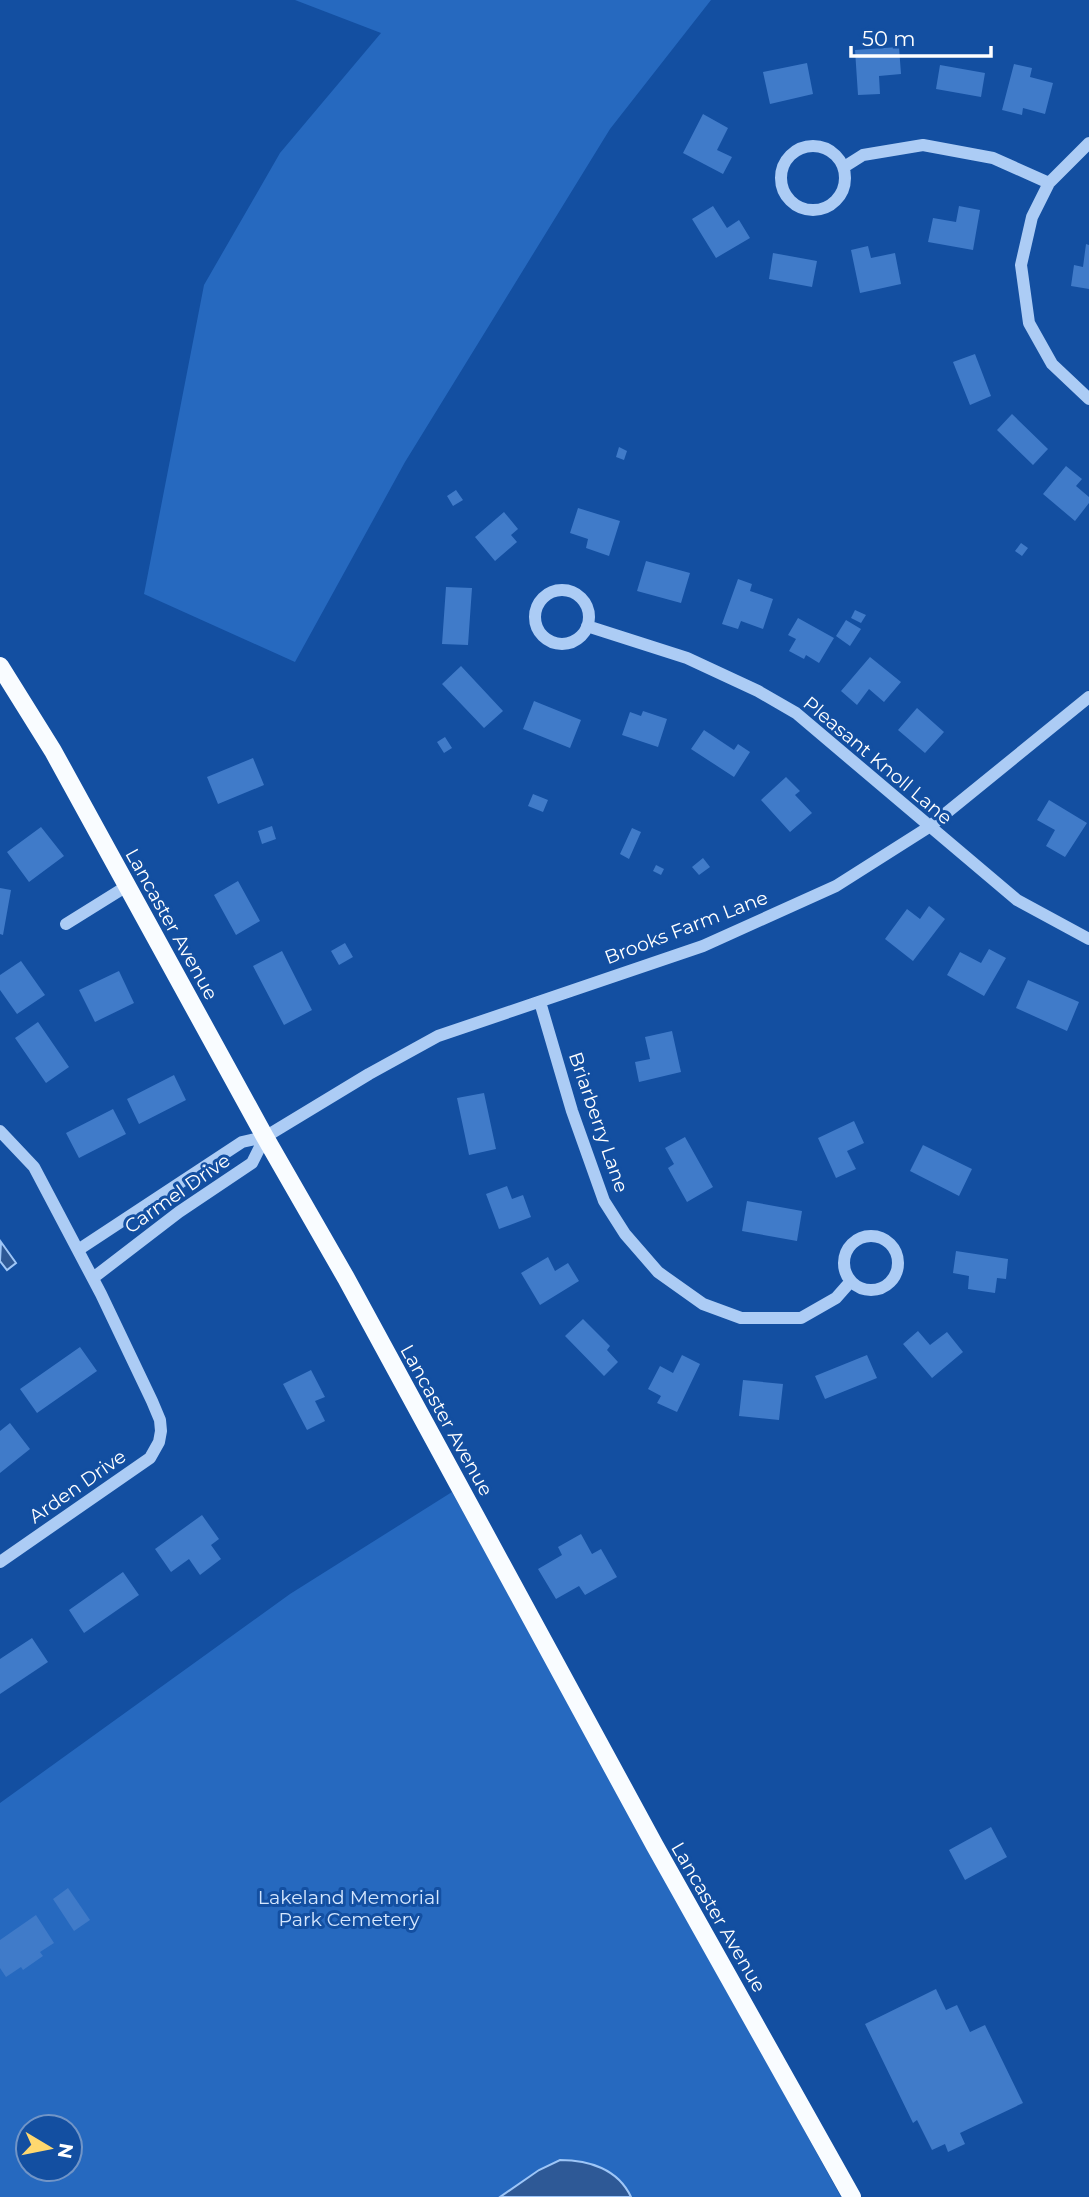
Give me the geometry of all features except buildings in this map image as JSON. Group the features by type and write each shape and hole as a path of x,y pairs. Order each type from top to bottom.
{"main road":[{"name":"Lancaster Avenue","path":"0,666 53,751 352,1290 655,1846 852,2197"}],"street":[{"path":"1089,143 1049,183 1032,217 1021,265 1029,323 1052,364 1089,399"},
{"path":"844,167 863,155 923,145 993,158 1049,183"},
{"path":"811,146 831,151 844,167 846,178 839,198 821,210 810,211 791,202 781,183 785,162 801,148 811,146"},
{"path":"555,591 573,593 586,606 589,614 587,626 572,642 556,643 548,640 537,627 536,609 540,601 555,591"},
{"name":"Pleasant Knoll Lane","path":"587,626 687,658 758,691 796,713 1017,900 1089,939"},
{"name":"Brooks Farm Lane","path":"265,1137 438,1036 703,946 836,886 929,827 1089,697"},
{"path":"66,924 127,886"},
{"name":"Briarberry Lane","path":"540,1002 572,1111 604,1201 625,1234 658,1272 703,1304 741,1318 801,1318 836,1298 851,1281"},
{"name":"Arden Drive","path":"0,1131 34,1167 93,1278 156,1410 161,1431 159,1442 150,1458 0,1562"},
{"name":"Carmel Drive","path":"78,1250 242,1142 265,1137"},
{"name":"Carmel Drive","path":"93,1278 179,1212 253,1163 265,1137"},
{"path":"872,1236 888,1242 894,1249 898,1266 890,1282 883,1287 866,1290 851,1281 844,1265 848,1248 855,1241 872,1236"}],"green space":[{"path":"295,0 711,0 610,129 405,462 295,662 144,594 204,285 280,153 381,33"},
{"name":"Lakeland Memorial Park Cemetery","path":"452,1492 841,2197 0,2197 0,1803 290,1594"}],"shaded area":[{"path":"1,1242 16,1263 7,1270 0,1261"},
{"path":"560,2160 582,2162 602,2168 618,2179 631,2197 500,2197 539,2170"}]}
